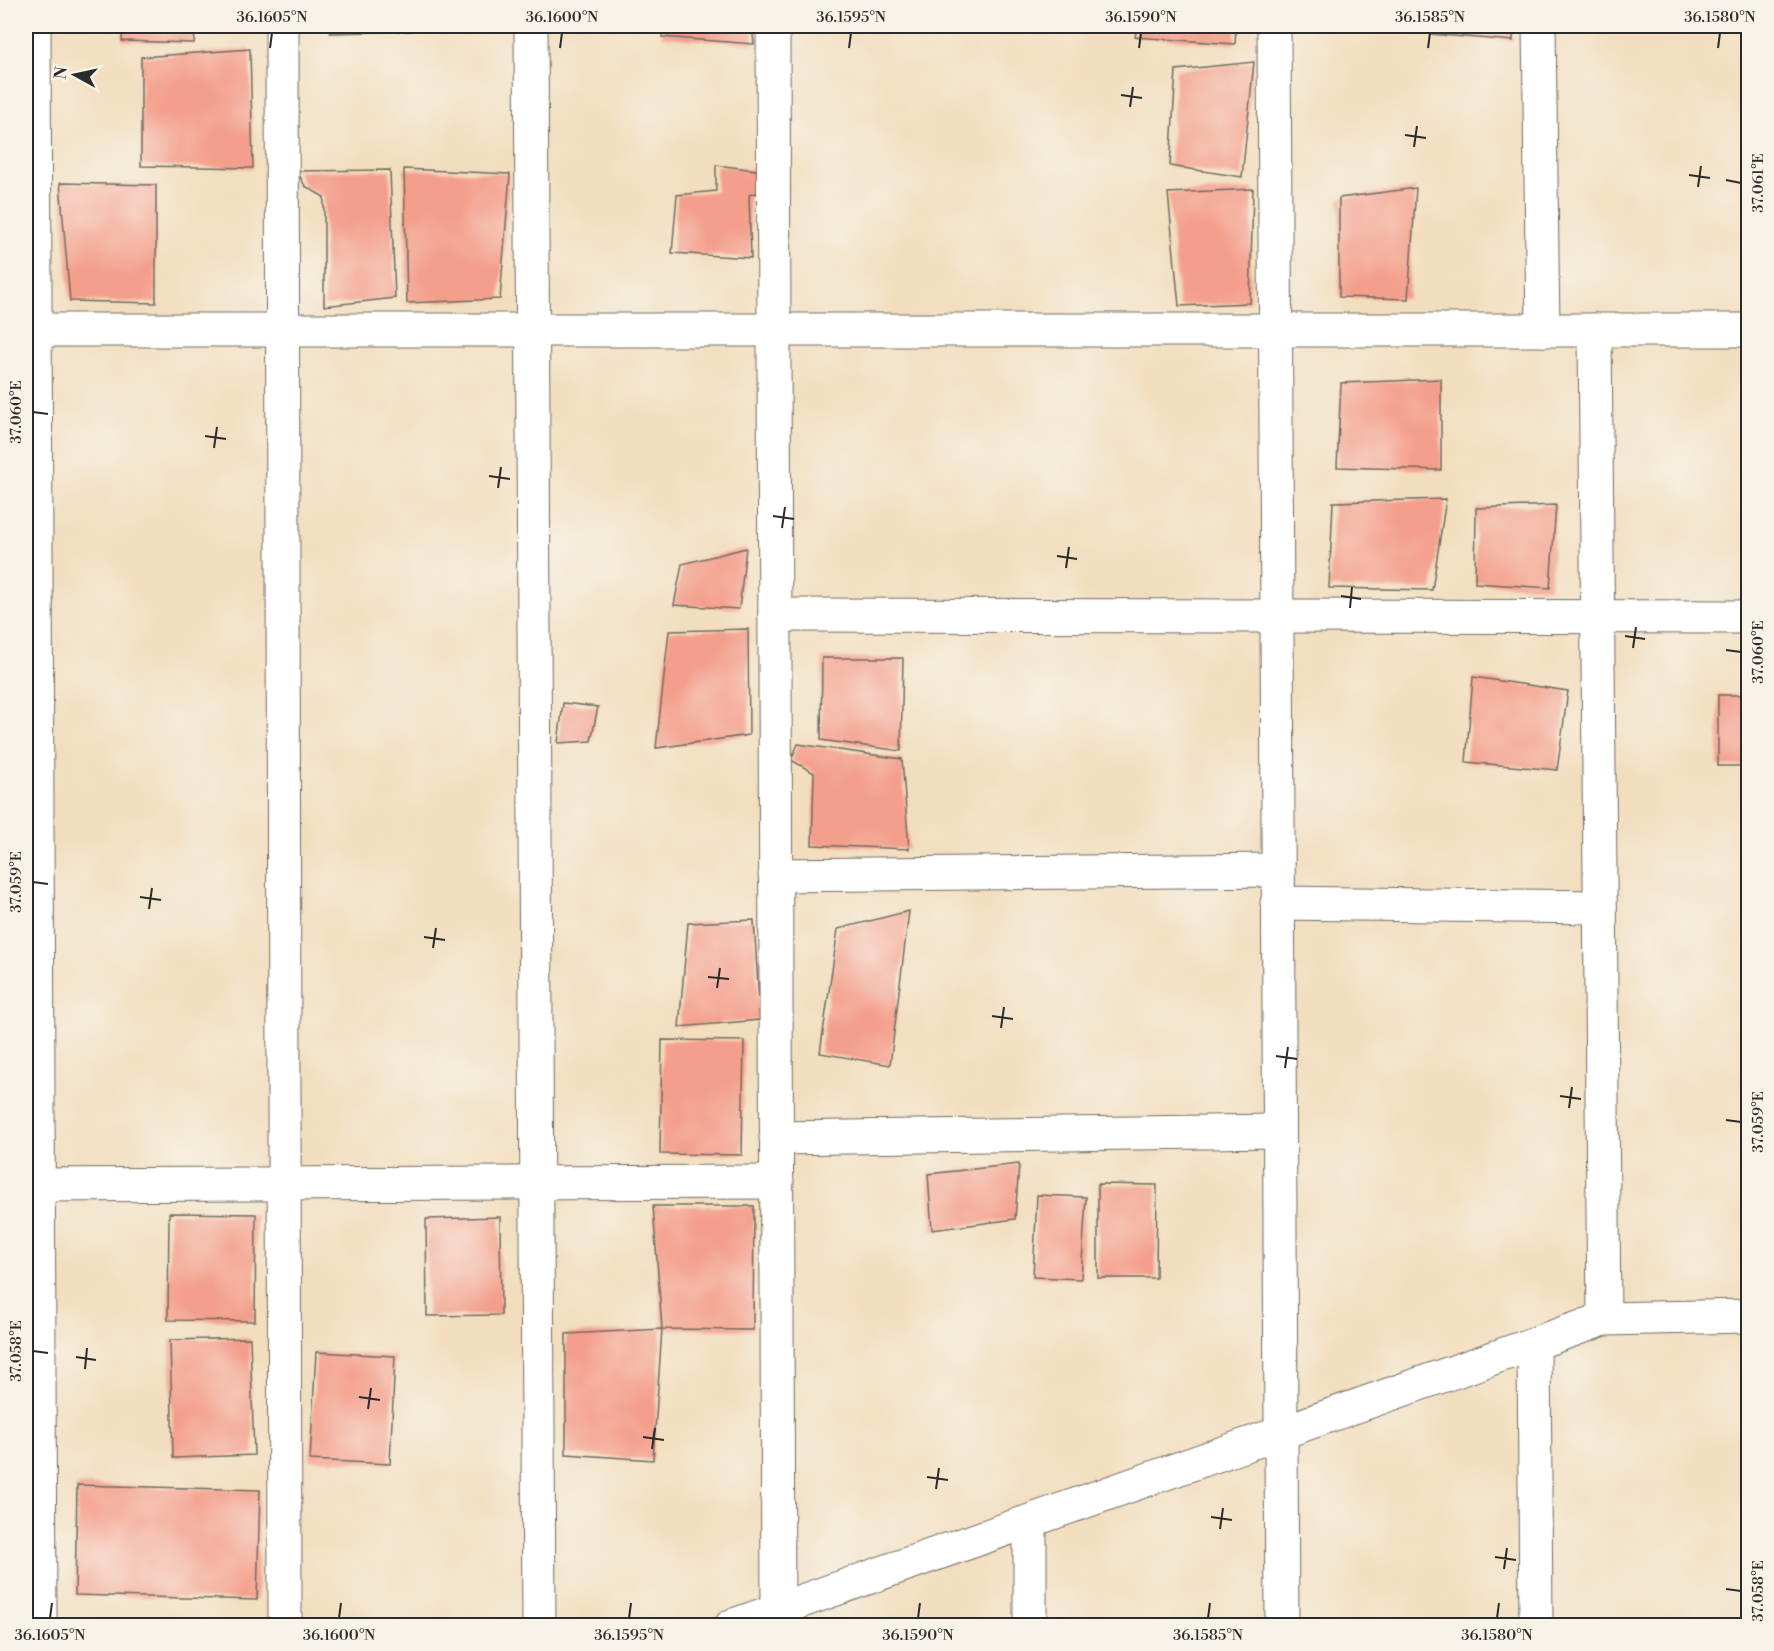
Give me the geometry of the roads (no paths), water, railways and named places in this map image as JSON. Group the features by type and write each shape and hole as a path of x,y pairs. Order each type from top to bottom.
{"street":[{"path":"34,26 30,330 32,1185 39,1626"},
{"path":"282,26 285,1626"},
{"path":"531,26 539,1626"},
{"path":"773,26 778,1617"},
{"path":"1274,26 1275,616 1282,1626"},
{"path":"1539,26 1543,330"},
{"path":"30,330 1749,330"},
{"path":"1595,330 1604,1319"},
{"path":"775,615 1749,617"},
{"path":"775,875 1277,870"},
{"path":"1277,903 1600,907"},
{"path":"776,1138 1278,1131"},
{"path":"32,1185 777,1182"},
{"path":"730,1626 778,1617 1030,1522 1604,1319 1749,1316"},
{"path":"1534,1344 1536,1626"},
{"path":"1030,1522 1030,1626"}]}
